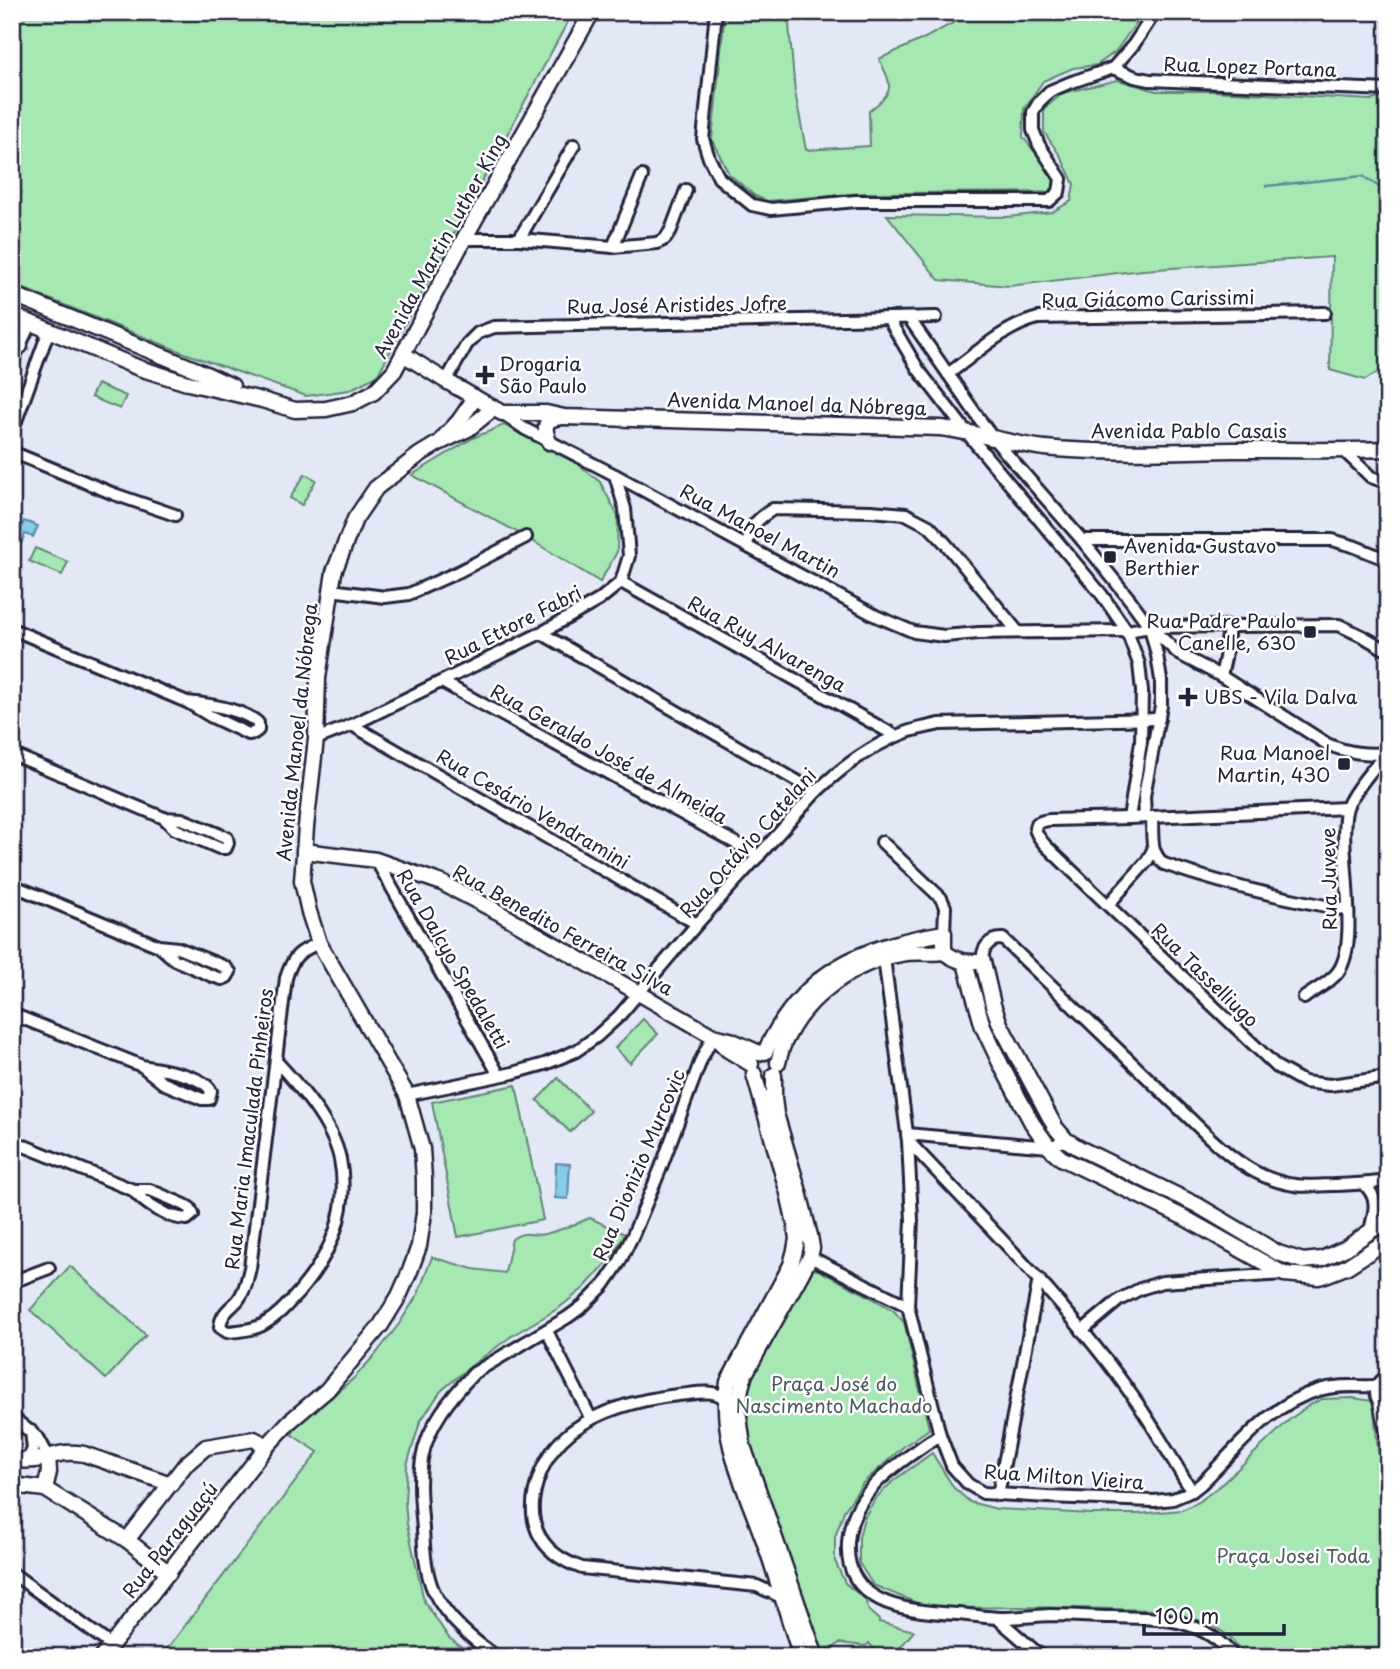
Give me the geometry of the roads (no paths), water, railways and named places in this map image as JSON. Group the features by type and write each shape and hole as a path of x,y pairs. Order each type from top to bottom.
{"main road":[{"name":"Avenida Martin Luther King","path":"12,315 139,368 184,382 295,410 326,409 353,403 374,391 394,371 464,239 592,12"},
{"name":"Avenida Martin Luther King","path":"12,295 197,370 262,400"},
{"path":"31,322 43,309"},
{"path":"43,309 49,330"},
{"path":"12,323 19,336 20,346"},
{"name":"Rua Manoel Martin","path":"403,354 498,410"},
{"name":"Avenida Manoel da Nóbrega","path":"437,444 459,421 475,398"},
{"name":"Avenida Manoel da Nóbrega","path":"267,1446 289,1422 327,1390 381,1325 399,1296 410,1271 419,1246 424,1213 422,1149 407,1095 319,943 302,881 316,739 318,678 334,572 355,519 376,488 419,455 498,410 564,416 940,428 992,437"},
{"path":"549,442 545,426 554,418 564,416"},
{"name":"Avenida Pablo Casais","path":"992,437 1023,445 1094,452 1388,449"},
{"path":"1012,458 1023,445"},
{"name":"Rua Benedito Ferreira Silva","path":"304,851 376,860 442,883 498,912 715,1037 730,1040 757,1061"},
{"path":"801,1657 743,1486 728,1434 725,1399 734,1368 791,1265 797,1239 796,1224 757,1061 788,1013 806,991 827,973 868,952 919,937 944,933 944,952"},
{"path":"919,937 920,952"},
{"path":"757,1061 764,1079 776,1069 788,1034 800,1016 842,978 884,958 920,952 944,952 958,961 983,962 1000,1024 1055,1127 1066,1140 1079,1148 1196,1205 1278,1253 1303,1261 1322,1259 1346,1248 1388,1219"},
{"path":"965,962 983,1027 1000,1065 1032,1123 1049,1147 1061,1158 1172,1212 1284,1274 1319,1277 1346,1266 1388,1240"},
{"path":"757,1061 771,1053 775,1057 776,1114 811,1248 810,1257 745,1374 738,1409 743,1446 816,1657"},
{"path":"1383,1393 1388,1434"},
{"path":"127,1540 185,1465 206,1447 254,1439 267,1446"},
{"name":"Rua Paraguaçú","path":"107,1651 267,1446"},
{"path":"20,1460 66,1452 84,1454 171,1484"},
{"path":"45,1489 49,1472 48,1456"},
{"path":"12,1485 45,1489 127,1540 169,1573"}],"street":[{"path":"716,12 703,139 719,178 752,205 771,209 856,201 1054,199 1059,192 1061,179 1039,145 1033,130 1033,112 1050,91 1113,68 1134,44 1155,12"},
{"name":"Rua Lopez Portana","path":"1113,68 1150,80 1388,90"},
{"path":"519,239 574,145"},
{"path":"613,247 642,176"},
{"path":"464,239 519,239 613,247 657,243 665,239 671,230 686,190"},
{"name":"Rua Giácomo Carissimi","path":"948,374 1006,331 1038,318 1325,313"},
{"name":"Rua José Aristides Jofre","path":"446,381 467,344 478,333 494,327 936,317"},
{"path":"888,318 918,369 965,431 1102,595 1127,631 1139,664 1142,691 1141,742 1129,818 1346,808"},
{"path":"909,318 992,437 1082,540 1150,627 1179,654 1221,676 1327,744 1365,755 1387,753"},
{"path":"12,362 31,322"},
{"path":"12,432 49,330"},
{"path":"13,392 27,392"},
{"name":"Rua Manoel Martin","path":"498,410 516,424 549,442 876,616 914,632 944,636 1127,631 1150,627 1339,625 1388,651"},
{"path":"1344,451 1371,477 1388,483"},
{"path":"12,452 114,494 175,515"},
{"path":"615,475 625,509 629,556 621,582"},
{"path":"747,545 750,531 760,517 773,509 906,514 929,526 1018,632"},
{"path":"331,590 385,597 409,594 526,537"},
{"path":"1082,540 1332,540 1353,545 1388,560"},
{"name":"Rua Ettore Fabri","path":"316,739 352,725 541,633 599,600 621,582"},
{"name":"Rua Ruy Alvarenga","path":"621,582 896,736"},
{"path":"1150,627 1161,680 1161,706 1144,796 1157,859 1189,873 1285,899 1348,910"},
{"path":"1221,676 1228,627"},
{"path":"12,628 187,702 248,734 258,730 258,723 253,719 215,704 187,702"},
{"path":"541,633 816,792"},
{"name":"Rua Geraldo José de Almeida","path":"442,682 759,856"},
{"name":"Rua Octávio Catelani","path":"407,1095 545,1064 576,1051 596,1037 612,1023 696,924 816,792 831,777 874,747 896,736 939,724 1159,719"},
{"name":"Rua Cesário Vendramini","path":"352,725 696,924"},
{"name":"Rua Juveve","path":"1304,998 1336,975 1345,962 1348,942 1344,838 1346,808 1387,753"},
{"path":"12,754 164,818 182,819 223,836 227,838 228,844 226,848 219,848 175,829 164,818"},
{"name":"Rua Tasselliugo","path":"1129,818 1041,821 1036,823 1034,829 1045,845 1277,1067 1304,1082 1330,1085 1388,1077"},
{"path":"882,842 941,898 945,907 944,933"},
{"path":"1108,905 1147,861 1153,850"},
{"name":"Rua Dalcyo Spedaletti","path":"376,860 499,1075"},
{"path":"12,885 159,946 177,948 225,967 230,972 222,979 212,976 176,960 159,946"},
{"path":"983,962 983,950 988,944 1003,939 1210,1138 1247,1168 1264,1177 1297,1186 1365,1185 1388,1181"},
{"name":"Rua Maria Imaculada Pinheiros","path":"276,1060 299,1087 330,1134 340,1158 341,1212 335,1236 323,1261 279,1314 261,1326 227,1332 220,1327 220,1319 245,1289 250,1268 286,978 292,961 305,949 319,943"},
{"name":"Rua Milton Vieira","path":"884,958 907,1138 912,1220 908,1306 940,1435 952,1466 968,1484 982,1493 1154,1501 1173,1499 1192,1491 1272,1413 1296,1399 1327,1388 1357,1385 1383,1393"},
{"path":"12,1014 142,1066 200,1081 208,1085 211,1091 209,1099 202,1100 163,1083 142,1066"},
{"name":"Rua Dionizio Murcovic","path":"497,1657 461,1627 444,1607 434,1592 429,1577 424,1547 420,1477 422,1457 429,1437 437,1419 474,1373 547,1331 583,1306 604,1285 620,1262 701,1060 715,1037"},
{"path":"907,1138 1049,1147 1066,1140"},
{"path":"907,1138 1039,1279 1082,1331 1135,1401 1192,1491"},
{"path":"12,1141 133,1190 150,1190 185,1205 193,1213 187,1219 178,1219 142,1201 133,1190"},
{"path":"1365,1185 1373,1193 1375,1200 1370,1231"},
{"path":"1238,1277 1248,1264 1250,1255"},
{"path":"810,1257 908,1306"},
{"path":"12,1282 49,1268"},
{"path":"1082,1331 1119,1300 1162,1282 1284,1274"},
{"path":"998,1494 1039,1279"},
{"path":"547,1331 591,1419"},
{"path":"725,1399 713,1392 664,1397 638,1402 591,1419 550,1452 537,1483 532,1511 534,1524 543,1542 561,1558 582,1568 757,1586 782,1597"},
{"path":"12,1417 39,1439 48,1456"},
{"path":"20,1460 31,1453 31,1431"},
{"path":"940,1435 897,1464 869,1489 861,1502 851,1523 847,1552 849,1564 862,1587 885,1602 923,1612 997,1618 1049,1615 1160,1619 1182,1623 1212,1635 1223,1643 1234,1657"},
{"path":"12,1573 107,1651"},
{"path":"997,1618 1042,1657"}],"water":[{"path":"24,521 38,526 33,537 25,534 16,556 12,554 12,539 16,530 20,532"},
{"path":"556,1163 570,1164 568,1199 555,1198"}],"waterway":[{"path":"1266,186 1363,176 1388,193"}],"place":[{"name":"Drogaria São Paulo","path":"485,375"},
{"name":"Avenida Gustavo Berthier","path":"1110,557"},
{"name":"Rua Padre Paulo Canelle, 630","path":"1310,632"},
{"name":"UBS - Vila Dalva","path":"1188,697"},
{"name":"Rua Manoel Martin, 430","path":"1344,764"}],"park label":[{"name":"Praça José do Nascimento Machado","path":"834,1395"},
{"name":"Praça Josei Toda","path":"1293,1556"}]}
